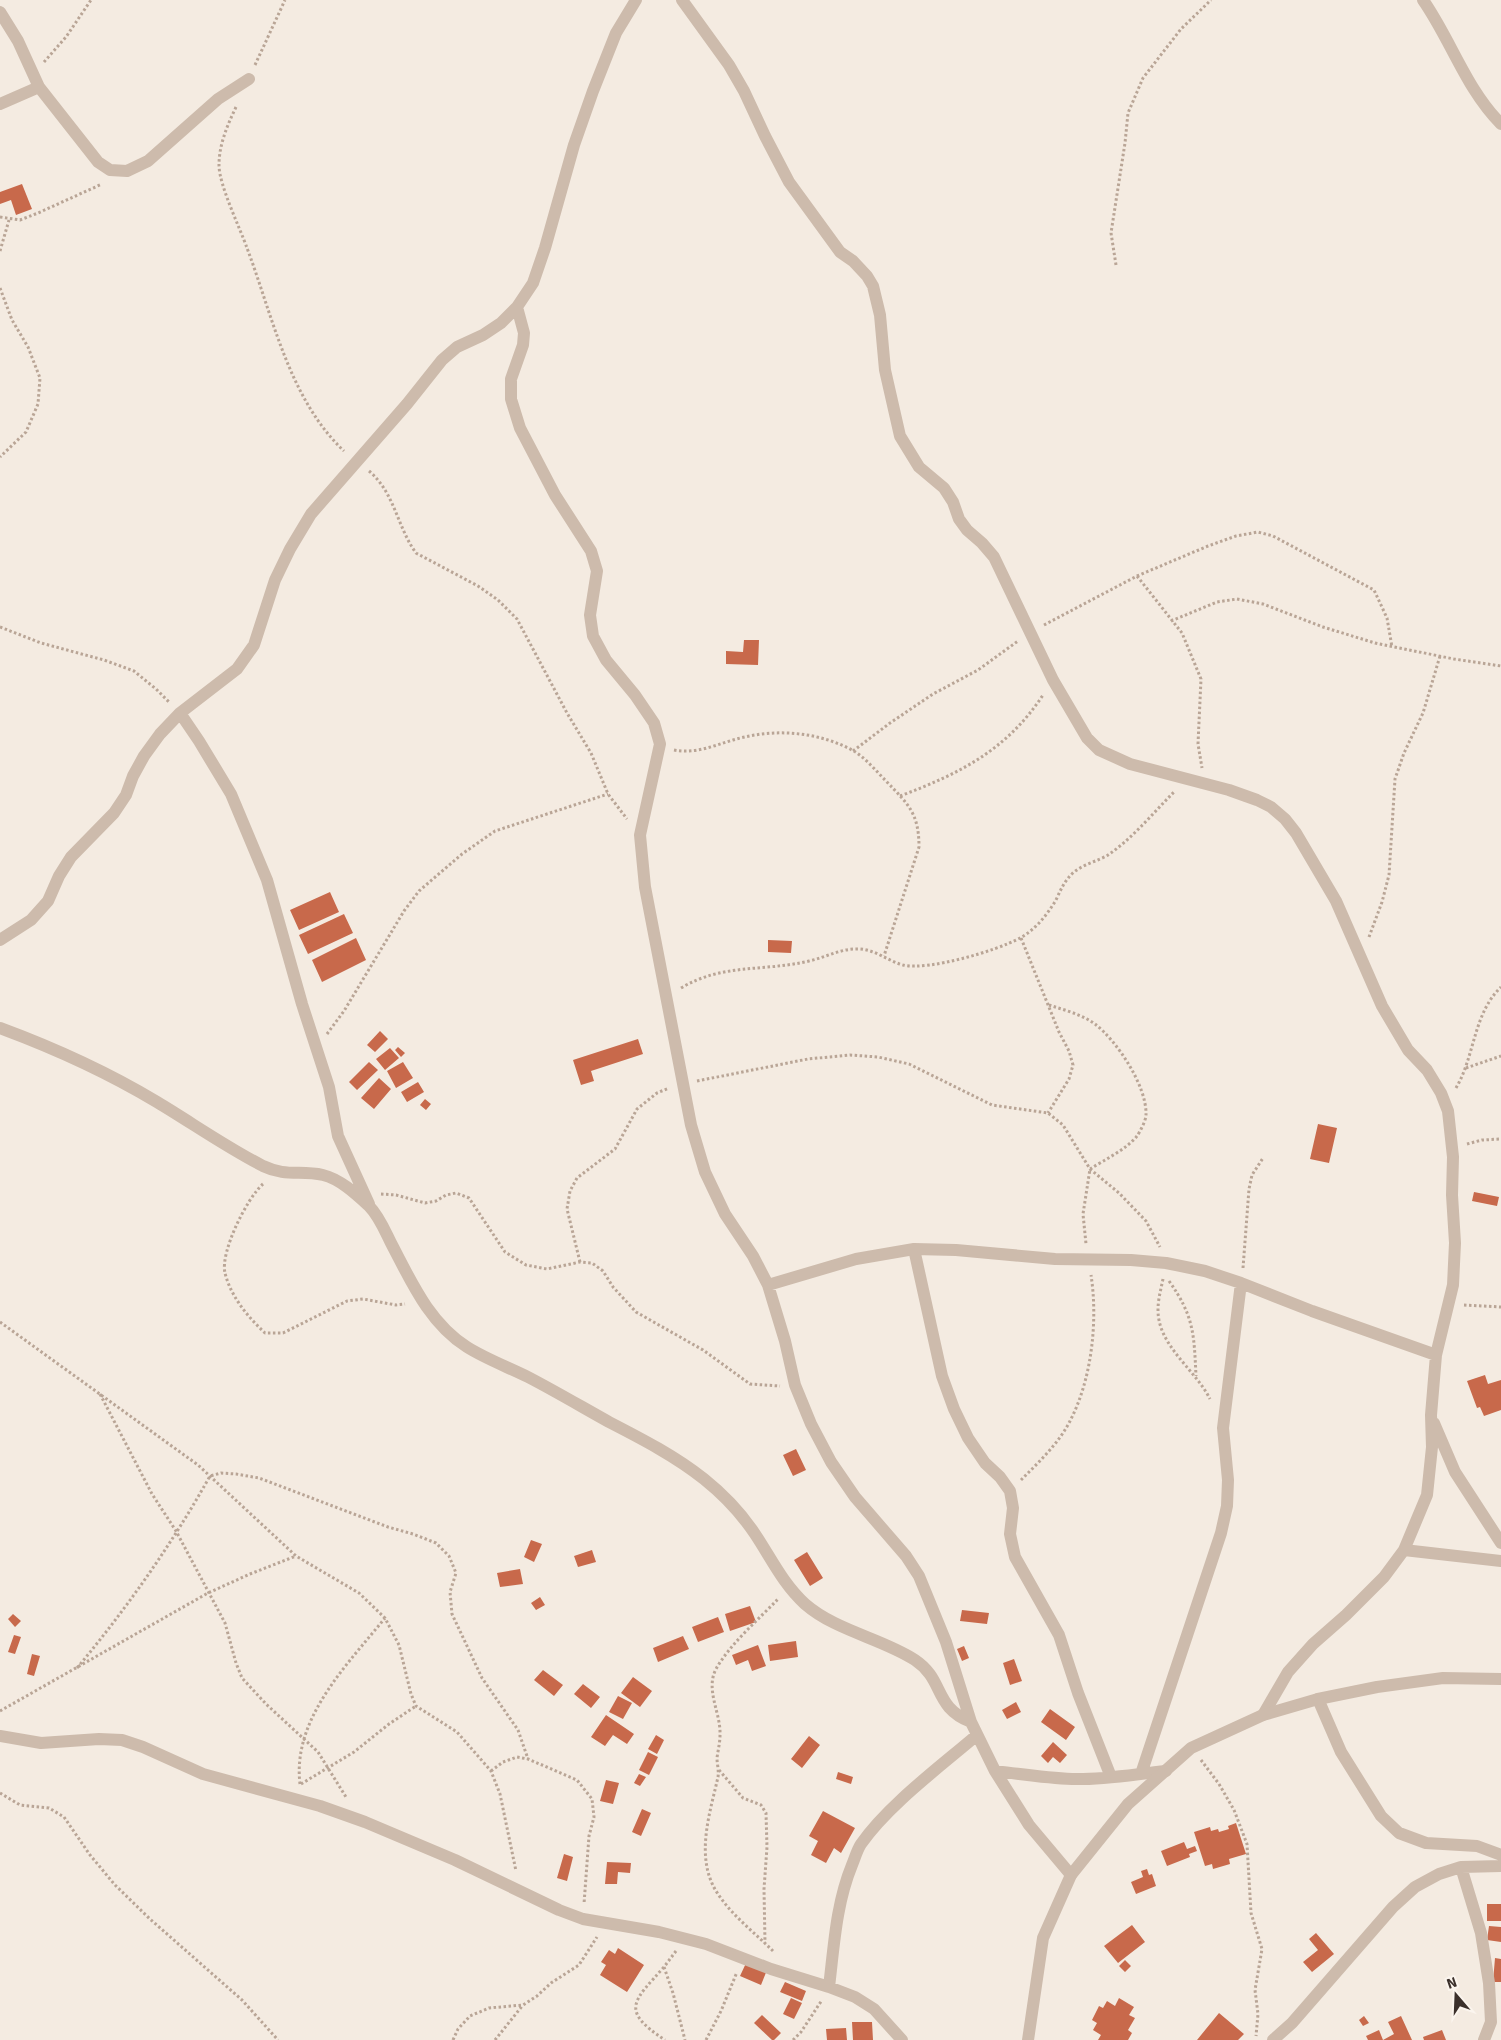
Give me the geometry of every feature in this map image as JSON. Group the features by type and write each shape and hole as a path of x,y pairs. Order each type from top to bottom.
{"street":[{"path":"0,940 31,920 48,900 58,876 71,857 114,813 126,795 133,776 144,756 180,713 237,669 254,646 275,580 290,549 311,514 407,404 442,360 457,347 483,335 501,323 517,307 533,283 545,248 574,145 593,91 616,33 636,0"},
{"path":"682,0 733,72 789,182 834,245 861,268 873,286 880,315 886,370 900,436 919,467 944,488 953,502 959,519 967,530 994,557 1053,680 1087,738 1099,750 1130,764 1204,783 1257,800 1286,818 1336,901 1382,1006 1408,1050 1427,1070 1441,1093 1445,1104 1452,1147 1455,1243 1453,1285 1436,1355 1431,1415 1432,1447 1427,1495 1404,1550 1384,1577 1346,1615 1313,1644 1288,1672 1263,1715"},
{"path":"1423,0 1438,22 1474,92 1488,111 1501,124"},
{"path":"0,12 18,41 39,87 98,162 110,170 127,171 148,161 218,99 249,79"},
{"path":"0,104 39,87"},
{"path":"517,307 524,333 523,345 511,379 512,399 520,428 555,495 591,551 597,571 590,615 593,636 606,660 635,695 654,723 660,744 640,835 645,887 691,1125 705,1172 725,1214 753,1256 768,1285 785,1342 795,1385 810,1424 831,1462 855,1497 906,1556 919,1576 946,1642 971,1722 995,1771 1029,1825 1071,1875"},
{"path":"180,713 231,794 267,880 302,1004 329,1087 338,1136 371,1208 383,1226 423,1303 438,1323 465,1346 561,1394 665,1452 703,1478 732,1504 754,1533 788,1588 808,1606 830,1620 915,1661 934,1678 944,1703 957,1716 971,1722"},
{"path":"0,1028 49,1047 108,1076 155,1101 230,1148 277,1172 322,1175 337,1180 371,1208"},
{"path":"768,1285 856,1259 914,1249 956,1250 1055,1259 1131,1260 1166,1263 1241,1283 1312,1311 1436,1355"},
{"path":"914,1249 936,1352 954,1410 968,1438 985,1463 1000,1477 1010,1491 1013,1508 1010,1534 1015,1557 1059,1635 1078,1693 1111,1777"},
{"path":"1141,1774 1221,1533 1227,1506 1228,1480 1223,1428 1241,1283"},
{"path":"1431,1415 1455,1472 1501,1543"},
{"path":"1404,1550 1501,1561"},
{"path":"1028,2040 1043,1938 1071,1875 1128,1804 1191,1748 1263,1715 1318,1699 1377,1687 1442,1678 1501,1679"},
{"path":"1318,1699 1341,1752 1381,1816 1399,1833 1426,1843 1476,1846 1501,1855"},
{"path":"829,1987 839,1908 846,1880 860,1845 888,1813 977,1734"},
{"path":"0,1736 41,1743 99,1739 122,1740 143,1747 203,1774 320,1806 365,1822 522,1891 559,1910 583,1919 685,1938 706,1944 855,1997 874,2009 902,2040"},
{"path":"995,1771 1074,1779 1111,1777 1166,1770"},
{"path":"1273,2040 1292,2023 1392,1906 1415,1887 1439,1874 1461,1867 1501,1866"},
{"path":"1461,1867 1481,1933 1489,1983 1491,2022 1484,2040"}],"path":[{"path":"33,74 66,37 91,0"},
{"path":"249,79 285,0"},
{"path":"1116,265 1111,233 1128,114 1143,78 1181,29 1211,0"},
{"path":"237,104 220,150 219,168 286,359 317,422 355,462 377,478 393,503 410,545 416,553 478,586 498,600 517,619 591,753 608,794 640,835"},
{"path":"0,217 9,220 20,220 103,183"},
{"path":"0,251 9,220"},
{"path":"0,288 9,312 28,347 40,378 38,404 26,432 0,456"},
{"path":"853,751 890,722 933,694 978,670 1029,633 1137,576 1236,536 1258,532 1273,536 1374,590 1387,618 1392,646"},
{"path":"1137,576 1182,633 1201,679 1198,744 1204,783"},
{"path":"1171,620 1217,602 1237,599 1264,604 1323,627 1375,643 1501,666"},
{"path":"0,627 41,643 104,660 134,672 156,689 180,713"},
{"path":"1361,959 1382,902 1389,874 1395,779 1423,713 1440,656"},
{"path":"900,796 938,782 970,766 1002,742 1033,711 1053,680"},
{"path":"660,744 669,749 684,752 705,750 735,740 762,734 795,732 853,751 873,767 900,796 915,816 919,828 919,847 884,956"},
{"path":"667,1000 695,980 717,972 782,966 810,961 842,950 862,949 903,965 927,966 997,948 1021,938 1043,920 1064,883 1076,871 1108,854 1189,779"},
{"path":"317,1049 344,1011 404,911 419,891 462,854 495,832 608,794"},
{"path":"1021,938 1059,1032 1069,1050 1073,1065 1069,1079 1048,1113"},
{"path":"1445,1104 1457,1087 1466,1068 1485,1008 1501,987"},
{"path":"1010,1491 1056,1442 1070,1421 1090,1358 1094,1323 1094,1295 1083,1214 1090,1169 1116,1153 1137,1136 1146,1116 1141,1088 1113,1041 1094,1024 1073,1012 1048,1005"},
{"path":"580,1262 567,1209 570,1191 577,1178 615,1149 637,1109 657,1093 683,1083 808,1059 850,1055 878,1057 910,1064 992,1105 1048,1113 1063,1125 1090,1169 1119,1193 1146,1221 1157,1240 1166,1263"},
{"path":"1466,1068 1501,1056"},
{"path":"1452,1147 1482,1140 1501,1139"},
{"path":"1241,1283 1249,1189 1252,1175 1263,1158"},
{"path":"277,1172 257,1189 242,1212 229,1246 225,1272 233,1292 249,1318 265,1333 283,1333 347,1301 363,1299 396,1305 423,1303"},
{"path":"366,1195 396,1194 425,1203 456,1193 469,1198 505,1252 526,1265 547,1269 580,1262 592,1262 603,1271 636,1312 703,1350 750,1384 772,1387 795,1385"},
{"path":"1196,1376 1194,1330 1186,1309 1164,1274 1158,1311 1162,1333 1196,1376 1209,1396 1223,1428"},
{"path":"1448,1304 1501,1307"},
{"path":"0,1322 198,1465 296,1556 359,1593 385,1618 399,1645 411,1694 416,1706 457,1732 491,1772 500,1794 511,1853 522,1891"},
{"path":"100,1393 152,1494 176,1531 225,1622 242,1678 266,1704 318,1752 365,1822"},
{"path":"77,1668 135,1594 210,1476 221,1473 259,1478 388,1527 436,1543 449,1556 456,1573 450,1592 452,1614 482,1678 518,1730 528,1759"},
{"path":"0,1711 208,1593 296,1556"},
{"path":"778,1956 734,1915 716,1891 707,1870 707,1823 719,1770 717,1756 720,1746 721,1724 712,1692 716,1670 731,1649 788,1588"},
{"path":"300,1785 298,1770 303,1738 314,1715 330,1688 385,1618"},
{"path":"282,1797 330,1768 416,1706"},
{"path":"1191,1748 1219,1784 1234,1810 1247,1844 1251,1913 1262,1949 1255,1990 1258,2014 1255,2040"},
{"path":"491,1772 502,1762 517,1757 528,1759 578,1780 592,1799 594,1817 589,1836 583,1919"},
{"path":"719,1770 743,1798 760,1804 766,1813 767,1847 764,1889 766,1944"},
{"path":"0,1793 20,1805 49,1808 64,1817 90,1855 115,1885 150,1919 242,2000 278,2040"},
{"path":"495,2040 523,2005 537,1996 550,1983 579,1965 606,1922"},
{"path":"665,2040 647,2028 640,2020 634,2008 638,1996 664,1967 685,1938"},
{"path":"706,2040 745,1958"},
{"path":"664,1967 685,2040"},
{"path":"793,2040 815,2012 829,1987"},
{"path":"453,2040 458,2029 470,2016 488,2008 523,2005"}],"building":[{"path":"22,184 32,209 16,215 11,200 0,204 0,192"},
{"path":"744,640 759,640 758,665 726,664 726,651 743,652"},
{"path":"330,892 339,912 299,930 290,910"},
{"path":"344,914 353,933 308,954 299,935"},
{"path":"356,938 366,960 322,982 312,960"},
{"path":"768,940 792,941 791,953 768,952"},
{"path":"380,1031 388,1039 375,1052 367,1045"},
{"path":"638,1039 643,1054 591,1071 594,1081 581,1085 573,1060"},
{"path":"398,1047 405,1053 401,1057 395,1050"},
{"path":"390,1048 399,1058 385,1070 376,1059"},
{"path":"369,1062 378,1070 357,1090 349,1082"},
{"path":"403,1062 413,1078 396,1088 387,1071"},
{"path":"379,1078 391,1089 374,1109 361,1098"},
{"path":"418,1082 424,1092 407,1102 401,1092"},
{"path":"425,1099 431,1104 426,1110 420,1105"},
{"path":"1318,1124 1337,1128 1329,1163 1310,1159"},
{"path":"1474,1192 1499,1197 1497,1206 1472,1201"},
{"path":"1485,1375 1488,1384 1501,1380 1501,1410 1484,1416 1480,1407 1477,1408 1467,1381"},
{"path":"796,1449 806,1470 793,1476 783,1455"},
{"path":"531,1540 542,1544 534,1562 524,1557"},
{"path":"592,1550 596,1562 578,1567 574,1556"},
{"path":"807,1552 823,1578 810,1586 794,1560"},
{"path":"520,1569 523,1584 500,1587 497,1573"},
{"path":"540,1597 545,1605 536,1610 531,1603"},
{"path":"750,1606 756,1622 730,1631 725,1614"},
{"path":"962,1610 989,1613 987,1624 960,1621"},
{"path":"13,1614 21,1621 15,1627 8,1619"},
{"path":"718,1617 724,1632 698,1642 692,1627"},
{"path":"14,1635 21,1637 15,1654 8,1652"},
{"path":"683,1636 689,1649 658,1662 653,1648"},
{"path":"796,1641 798,1657 770,1661 768,1645"},
{"path":"758,1645 766,1666 752,1671 748,1660 736,1665 732,1655"},
{"path":"964,1646 969,1658 962,1661 957,1649"},
{"path":"32,1654 40,1656 34,1676 27,1674"},
{"path":"1014,1659 1022,1681 1010,1685 1003,1663"},
{"path":"543,1670 563,1685 554,1696 534,1680"},
{"path":"633,1677 652,1691 640,1707 621,1693"},
{"path":"583,1684 600,1697 591,1708 574,1694"},
{"path":"618,1696 632,1703 623,1719 609,1712"},
{"path":"1016,1702 1021,1712 1007,1719 1002,1710"},
{"path":"1050,1709 1075,1727 1066,1740 1041,1722"},
{"path":"606,1715 634,1734 627,1744 613,1735 605,1746 591,1737"},
{"path":"656,1735 664,1740 657,1754 648,1749"},
{"path":"809,1736 820,1745 802,1768 791,1759"},
{"path":"1053,1742 1067,1755 1060,1763 1053,1757 1048,1763 1041,1756"},
{"path":"648,1752 658,1757 649,1775 639,1770"},
{"path":"838,1772 853,1777 851,1784 836,1779"},
{"path":"639,1774 646,1777 640,1786 634,1783"},
{"path":"606,1780 619,1783 613,1804 600,1801"},
{"path":"642,1809 651,1813 641,1836 632,1832"},
{"path":"823,1811 855,1828 841,1853 834,1848 826,1863 811,1855 818,1841 809,1836"},
{"path":"1236,1823 1246,1854 1229,1859 1230,1864 1213,1869 1212,1864 1205,1866 1194,1832 1210,1827 1211,1831 1218,1829 1219,1832 1229,1829 1228,1826"},
{"path":"1184,1842 1187,1849 1195,1846 1197,1851 1189,1854 1190,1857 1167,1866 1161,1851"},
{"path":"564,1854 573,1857 567,1881 557,1878"},
{"path":"607,1862 631,1863 630,1873 618,1872 617,1884 605,1884"},
{"path":"1147,1869 1149,1875 1152,1874 1156,1886 1136,1894 1131,1882 1143,1877 1141,1871"},
{"path":"1487,1904 1501,1904 1501,1921 1487,1921"},
{"path":"1132,1925 1145,1942 1118,1963 1104,1946"},
{"path":"1489,1926 1501,1927 1501,1942 1487,1940"},
{"path":"1316,1933 1334,1954 1312,1972 1303,1962 1318,1950 1309,1939"},
{"path":"618,1948 644,1965 627,1992 600,1975 606,1965 601,1962 609,1950 615,1954"},
{"path":"1495,1958 1501,1959 1501,1982 1493,1982"},
{"path":"1125,1960 1131,1966 1125,1972 1119,1966"},
{"path":"747,1961 767,1970 761,1985 740,1976"},
{"path":"785,1982 806,1991 802,2001 780,1992"},
{"path":"791,1998 802,2003 794,2019 783,2014"},
{"path":"1119,1998 1134,2007 1129,2015 1135,2018 1128,2030 1132,2033 1128,2040 1098,2040 1101,2035 1093,2030 1097,2023 1092,2020 1099,2006 1103,2008 1107,2001 1115,2006"},
{"path":"1219,2013 1244,2034 1238,2040 1197,2040"},
{"path":"762,2015 781,2033 774,2040 754,2023"},
{"path":"1364,2016 1369,2023 1363,2026 1359,2020"},
{"path":"1401,2016 1412,2040 1383,2040 1394,2034 1388,2022"},
{"path":"852,2022 872,2022 873,2040 853,2040"},
{"path":"846,2028 847,2040 827,2040 826,2029"},
{"path":"1379,2030 1383,2040 1368,2040 1366,2036"},
{"path":"1442,2030 1446,2040 1424,2040 1423,2037"}]}
